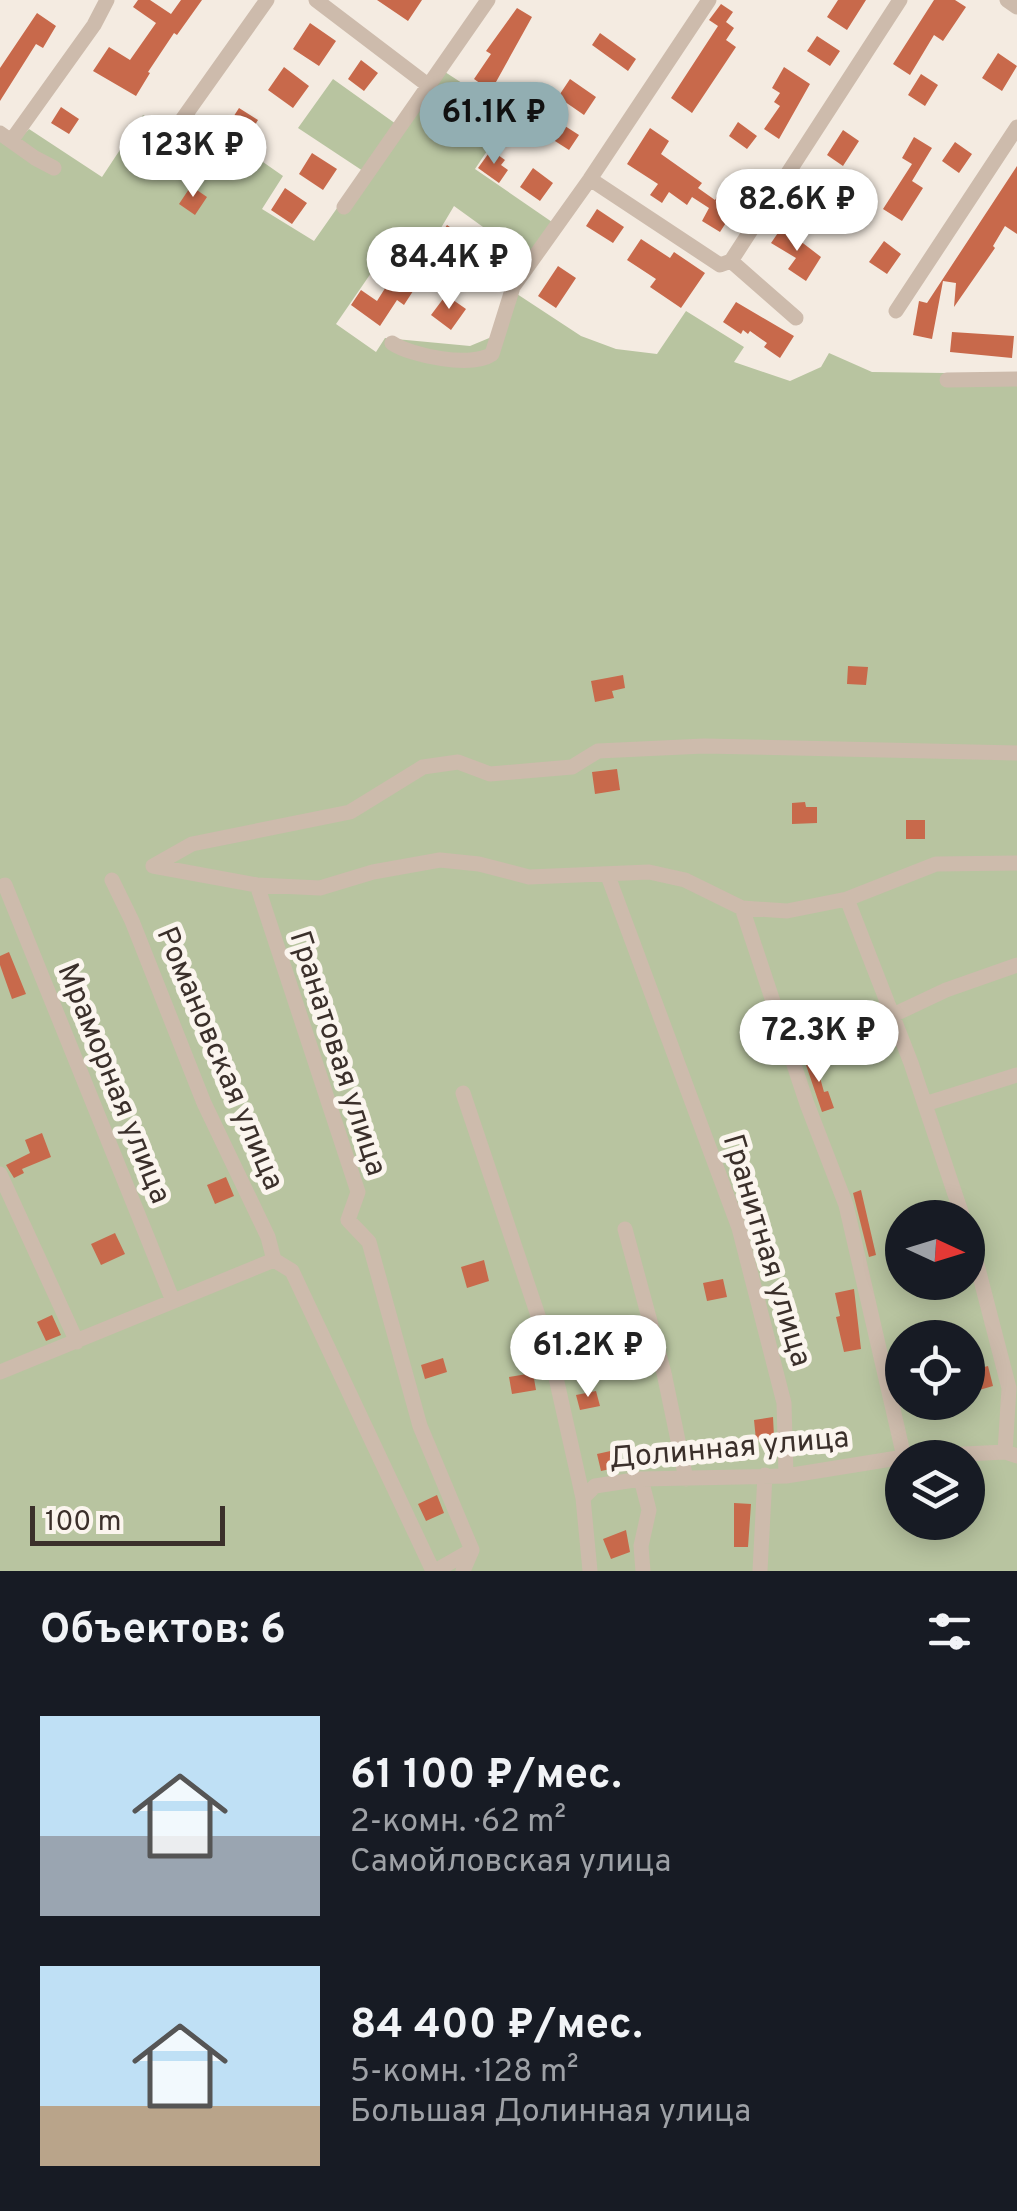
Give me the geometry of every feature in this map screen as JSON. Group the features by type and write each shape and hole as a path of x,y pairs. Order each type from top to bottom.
{"street":[{"path":"54,168 6,137 94,25 107,0"},
{"path":"174,131 266,0"},
{"path":"316,0 429,86"},
{"path":"344,207 488,0"},
{"path":"392,343 404,351 474,362 492,354 513,287 709,0"},
{"path":"590,179 720,264 732,262 900,0"},
{"path":"1007,0 1017,7"},
{"path":"896,311 1017,127"},
{"path":"732,262 796,318"},
{"path":"946,380 1017,379"},
{"path":"1017,754 704,746 598,751 572,767 490,774 458,762 423,766 350,812 192,844 153,866 256,885 320,888 373,872 440,860 479,864 529,877 649,872 685,880 742,908 787,911 847,899 936,864 1017,862"},
{"name":"Гранитная улица","path":"608,876 738,1228 784,1403 786,1476"},
{"name":"Романовская улица","path":"112,880 204,1103 268,1237 274,1260 292,1271 434,1571"},
{"name":"Мраморная улица","path":"6,885 172,1301"},
{"name":"Гранатовая улица","path":"256,885 358,1192 348,1220 369,1242 420,1426 472,1550"},
{"path":"847,899 893,1015 957,1200"},
{"path":"742,908 807,1104 846,1205 900,1440"},
{"path":"893,1015 946,990 1017,965"},
{"path":"925,1104 1017,1075"},
{"path":"463,1093 550,1351 583,1498"},
{"path":"0,1174 77,1342"},
{"path":"625,1230 664,1374 686,1478"},
{"path":"0,1372 274,1260"},
{"path":"985,1296 1009,1388 1011,1454"},
{"name":"Долинная улица","path":"985,1455 1011,1454"},
{"name":"Долинная улица","path":"590,1571 583,1498 595,1486 640,1480 786,1476 885,1460"},
{"path":"760,1571 765,1476"},
{"path":"640,1480 649,1510 641,1546 644,1571"},
{"path":"434,1571 472,1550"},
{"path":"463,1571 472,1550"}],"green space":[{"path":"445,72 511,115 475,169 552,222 526,258 454,206 410,280 380,260 336,324 376,352 385,338 470,346 494,336 517,294 581,336 616,349 657,354 686,311 744,347 734,362 790,381 821,367 829,353 872,372 1017,374 1017,1571 0,1571 0,138 12,147 29,129 102,177 143,115 179,137 194,114 283,176 262,209 314,241 363,171 298,128 333,79 396,124"}],"building":[{"path":"138,0 150,0 171,14 181,0 202,0 177,35 174,33 136,96 93,71 109,47 130,60 156,23 133,7"},
{"path":"377,0 422,0 408,21"},
{"path":"838,0 866,0 847,30 827,17"},
{"path":"934,0 955,0 966,7 943,41 934,35 910,75 893,64"},
{"path":"721,4 733,12 726,22 734,28 726,40 736,47 692,113 671,98 718,26 709,20"},
{"path":"517,8 532,17 491,91 474,79 491,54 486,51"},
{"path":"37,13 56,26 43,48 36,44 0,101 0,68"},
{"path":"310,23 336,41 319,66 293,49"},
{"path":"600,33 636,59 628,71 592,45"},
{"path":"817,36 840,51 830,66 807,51"},
{"path":"998,53 1017,66 1002,91 982,78"},
{"path":"361,60 378,73 364,91 348,79"},
{"path":"284,67 309,86 293,108 268,90"},
{"path":"784,67 810,84 779,139 764,129 780,106 774,102 780,93 772,88"},
{"path":"921,74 938,85 925,106 908,95"},
{"path":"570,79 596,97 584,115 558,97"},
{"path":"61,107 79,119 69,134 51,123"},
{"path":"239,108 258,120 247,138 228,125"},
{"path":"554,119 579,135 569,150 544,134"},
{"path":"738,122 757,136 747,149 729,136"},
{"path":"650,128 669,141 661,154 702,183 698,188 715,200 722,189 740,200 743,195 755,203 749,212 738,204 720,232 702,221 709,208 692,197 687,205 669,192 662,203 650,195 658,184 627,164"},
{"path":"843,130 859,141 843,166 827,155"},
{"path":"914,137 932,148 912,181 923,188 902,221 883,209 912,164 902,158"},
{"path":"955,142 972,154 959,173 942,161"},
{"path":"491,150 505,160 501,165 508,170 499,183 478,168"},
{"path":"312,153 337,169 323,190 299,174"},
{"path":"1017,166 1017,234 1005,226 995,248 954,307 956,283 943,281 932,339 913,335 919,301 927,303"},
{"path":"533,168 553,183 540,201 520,187"},
{"path":"814,174 830,183 817,205 802,195"},
{"path":"191,186 207,197 195,215 179,204"},
{"path":"285,188 307,203 292,224 271,210"},
{"path":"597,209 624,227 613,243 586,226"},
{"path":"447,225 475,244 483,232 506,248 487,276 448,250 445,254 433,245"},
{"path":"782,227 821,257 806,281 788,269 796,258 771,243"},
{"path":"641,239 670,258 674,252 705,273 681,308 650,287 656,279 627,260"},
{"path":"884,241 901,254 887,274 869,262"},
{"path":"558,266 576,278 556,308 538,296"},
{"path":"394,274 415,288 404,305 397,300 380,326 351,305 361,290 377,301"},
{"path":"446,295 466,309 451,330 431,315"},
{"path":"736,302 794,336 780,358 750,331 748,334 743,330 741,334 723,322"},
{"path":"952,332 1014,336 1012,358 950,352"},
{"path":"848,666 868,667 866,685 847,684"},
{"path":"623,675 625,688 612,691 614,698 595,702 591,681"},
{"path":"617,769 620,790 595,794 592,772"},
{"path":"805,802 806,807 817,807 817,823 792,824 792,803"},
{"path":"906,820 925,820 925,839 906,839"},
{"path":"9,952 26,994 12,999 0,965 0,956"},
{"path":"814,1056 824,1092 828,1091 834,1108 822,1112 804,1059"},
{"path":"42,1133 51,1157 22,1169 24,1173 14,1178 6,1165 30,1153 25,1140"},
{"path":"226,1177 234,1196 215,1204 207,1185"},
{"path":"861,1190 876,1255 869,1257 853,1193"},
{"path":"115,1233 125,1254 101,1265 91,1244"},
{"path":"484,1260 489,1281 467,1288 461,1267"},
{"path":"723,1279 727,1297 707,1301 703,1283"},
{"path":"854,1289 861,1349 844,1352 835,1293"},
{"path":"52,1315 61,1335 46,1341 37,1322"},
{"path":"640,1331 645,1359 622,1363 617,1336"},
{"path":"443,1358 447,1372 425,1379 421,1365"},
{"path":"988,1366 993,1386 985,1388"},
{"path":"533,1373 536,1390 512,1394 509,1377"},
{"path":"596,1391 600,1406 580,1410 576,1395"},
{"path":"773,1417 774,1437 756,1440 754,1420"},
{"path":"615,1450 619,1467 601,1471 597,1454"},
{"path":"437,1495 444,1513 426,1521 418,1504"},
{"path":"734,1503 751,1504 748,1547 734,1547"},
{"path":"626,1530 630,1552 611,1559 603,1539"}]}
